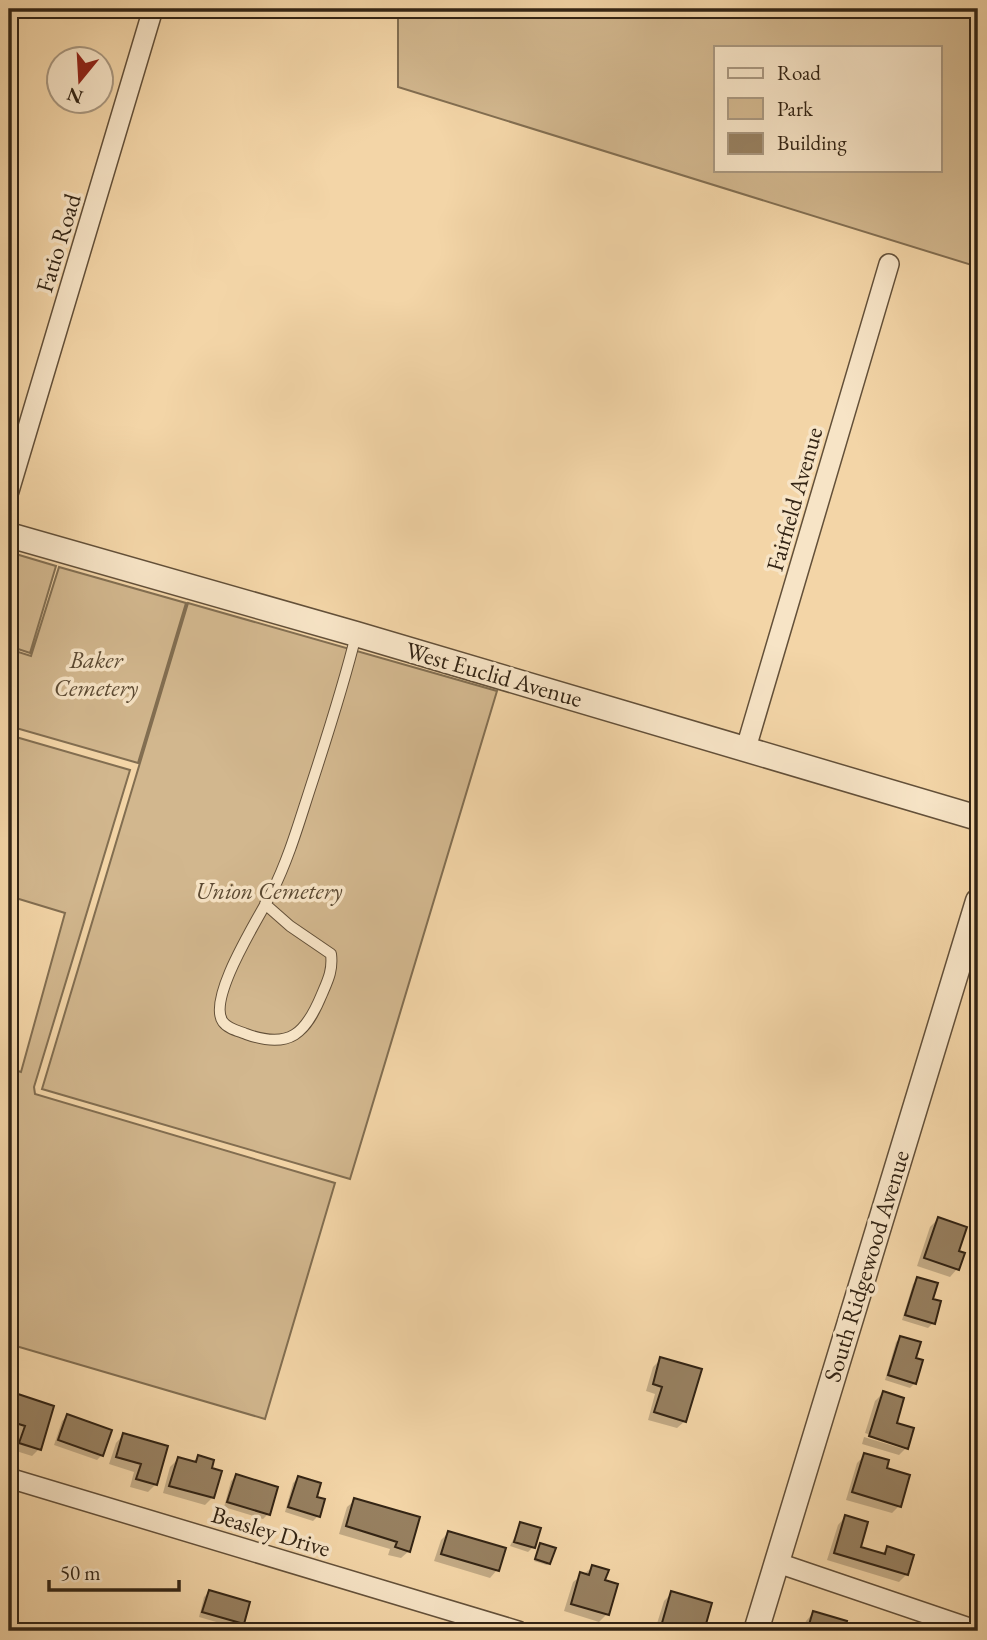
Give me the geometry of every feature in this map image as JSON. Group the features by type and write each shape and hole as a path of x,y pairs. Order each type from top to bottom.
{"street":[{"name":"Fatio Road","path":"9,491 153,9"},
{"name":"Fairfield Avenue","path":"746,748 889,264"},
{"name":"West Euclid Avenue","path":"9,535 356,634 978,818"},
{"name":"South Ridgewood Avenue","path":"756,1631 978,901"},
{"name":"Beasley Drive","path":"9,1478 518,1631"},
{"path":"778,1563 978,1631"}],"lane":[{"path":"265,904 290,926 331,954 333,969 310,1022 296,1035 280,1040 259,1038 226,1026 220,1019 219,1005 247,934 265,904 289,853 341,696 356,634"}],"green space":[{"path":"398,9 978,9 978,267 398,87"},
{"path":"9,552 56,566 30,653 9,646"},
{"name":"Baker Cemetery","path":"59,567 186,603 138,763 9,726 9,649 31,656"},
{"name":"Union Cemetery","path":"188,603 497,691 350,1179 42,1089"},
{"path":"9,735 130,770 34,1087 35,1094 335,1183 265,1419 9,1344 9,1068 21,1072 65,913 9,896"}],"building":[{"path":"938,1217 967,1227 959,1251 965,1253 959,1270 924,1258"},
{"path":"917,1277 938,1283 933,1299 941,1301 935,1324 905,1315"},
{"path":"900,1336 921,1342 916,1358 923,1360 916,1384 888,1375"},
{"path":"660,1357 702,1369 686,1422 654,1412 662,1387 653,1384"},
{"path":"883,1391 904,1398 897,1423 914,1428 908,1449 869,1436"},
{"path":"15,1393 54,1406 41,1450 19,1443 25,1426 9,1421"},
{"path":"67,1414 112,1430 103,1456 58,1440"},
{"path":"123,1433 168,1446 157,1485 136,1479 141,1464 116,1457"},
{"path":"864,1453 889,1460 887,1468 910,1475 901,1507 852,1492"},
{"path":"198,1455 214,1460 212,1468 222,1471 214,1498 169,1486 178,1457 196,1462"},
{"path":"236,1474 278,1487 270,1515 227,1502"},
{"path":"298,1476 321,1483 317,1497 325,1499 320,1517 288,1507"},
{"path":"354,1498 420,1517 410,1552 395,1547 397,1542 346,1526"},
{"path":"845,1515 868,1522 861,1547 885,1554 887,1546 914,1555 908,1575 834,1553"},
{"path":"520,1522 541,1528 535,1548 514,1542"},
{"path":"448,1531 506,1548 499,1571 441,1554"},
{"path":"540,1543 556,1548 550,1564 535,1559"},
{"path":"592,1565 609,1570 605,1580 618,1584 609,1615 571,1604 580,1572 589,1575"},
{"path":"209,1590 250,1602 244,1624 202,1612"},
{"path":"671,1591 712,1603 704,1631 692,1631 662,1623"},
{"path":"813,1611 847,1621 844,1630 847,1631 808,1628"},
{"path":"321,1626 339,1631 320,1631"}]}
